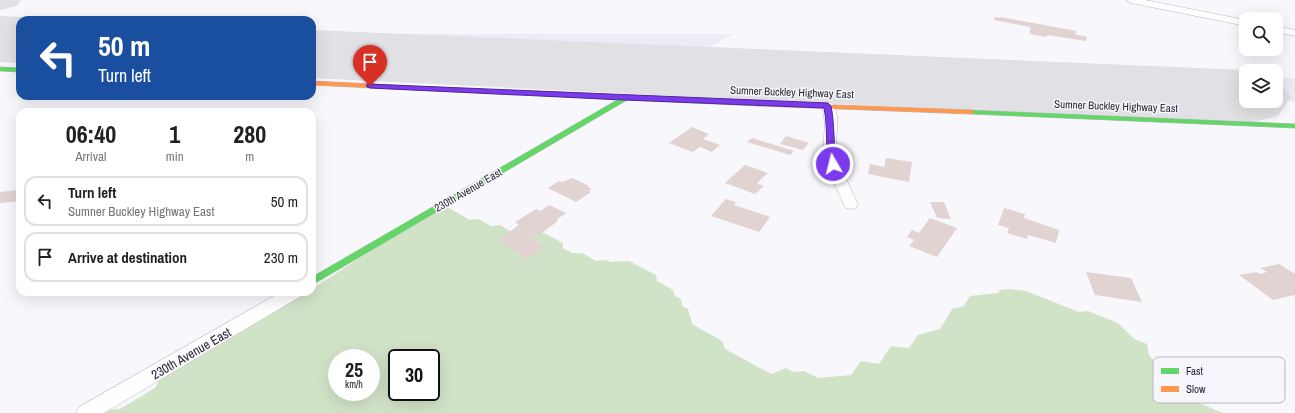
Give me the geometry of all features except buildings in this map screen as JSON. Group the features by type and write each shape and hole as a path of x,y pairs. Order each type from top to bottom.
{"street":[{"path":"1131,0 1239,22"},
{"path":"1283,30 1295,33"},
{"path":"0,69 16,70"},
{"name":"Sumner Buckley Highway East","path":"316,83 625,98 1295,126"},
{"name":"230th Avenue East","path":"316,280 625,98"},
{"path":"828,106 831,123 830,151 833,164 851,205"},
{"name":"230th Avenue East","path":"86,413 288,296"}],"shaded area":[{"path":"0,34 16,35 16,44 0,43"},
{"path":"316,34 733,34 691,57 1239,77 1239,99 316,57"},
{"path":"1283,78 1295,78 1295,101 1283,100"}],"green space":[{"path":"442,204 470,220 478,219 491,226 500,225 513,233 544,233 563,243 563,248 572,253 582,253 596,261 629,261 656,275 657,281 673,290 675,296 681,299 682,306 688,309 692,324 722,341 725,349 771,374 786,368 793,372 804,371 818,378 851,375 861,361 879,364 891,346 909,348 918,335 940,329 953,308 963,307 970,296 998,293 1000,290 1009,289 1026,291 1079,312 1088,311 1118,323 1134,339 1147,344 1149,355 1153,360 1153,403 1199,403 1223,413 101,413 107,410 120,409 155,388 160,379 301,296 316,296 316,286"}],"taxiway":[{"path":"0,2 7,0"}],"runway":[{"path":"0,39 16,40"},
{"path":"316,54 1239,97"}],"traffic: fast":[{"path":"0,69 16,70"},
{"path":"516,93 761,104"},
{"path":"316,280 625,98"},
{"path":"971,112 1295,126"}],"traffic: slow":[{"path":"316,83 516,93"},
{"path":"761,104 971,112"}],"route":[{"path":"370,86 828,106 831,123 830,151 833,164"}]}
